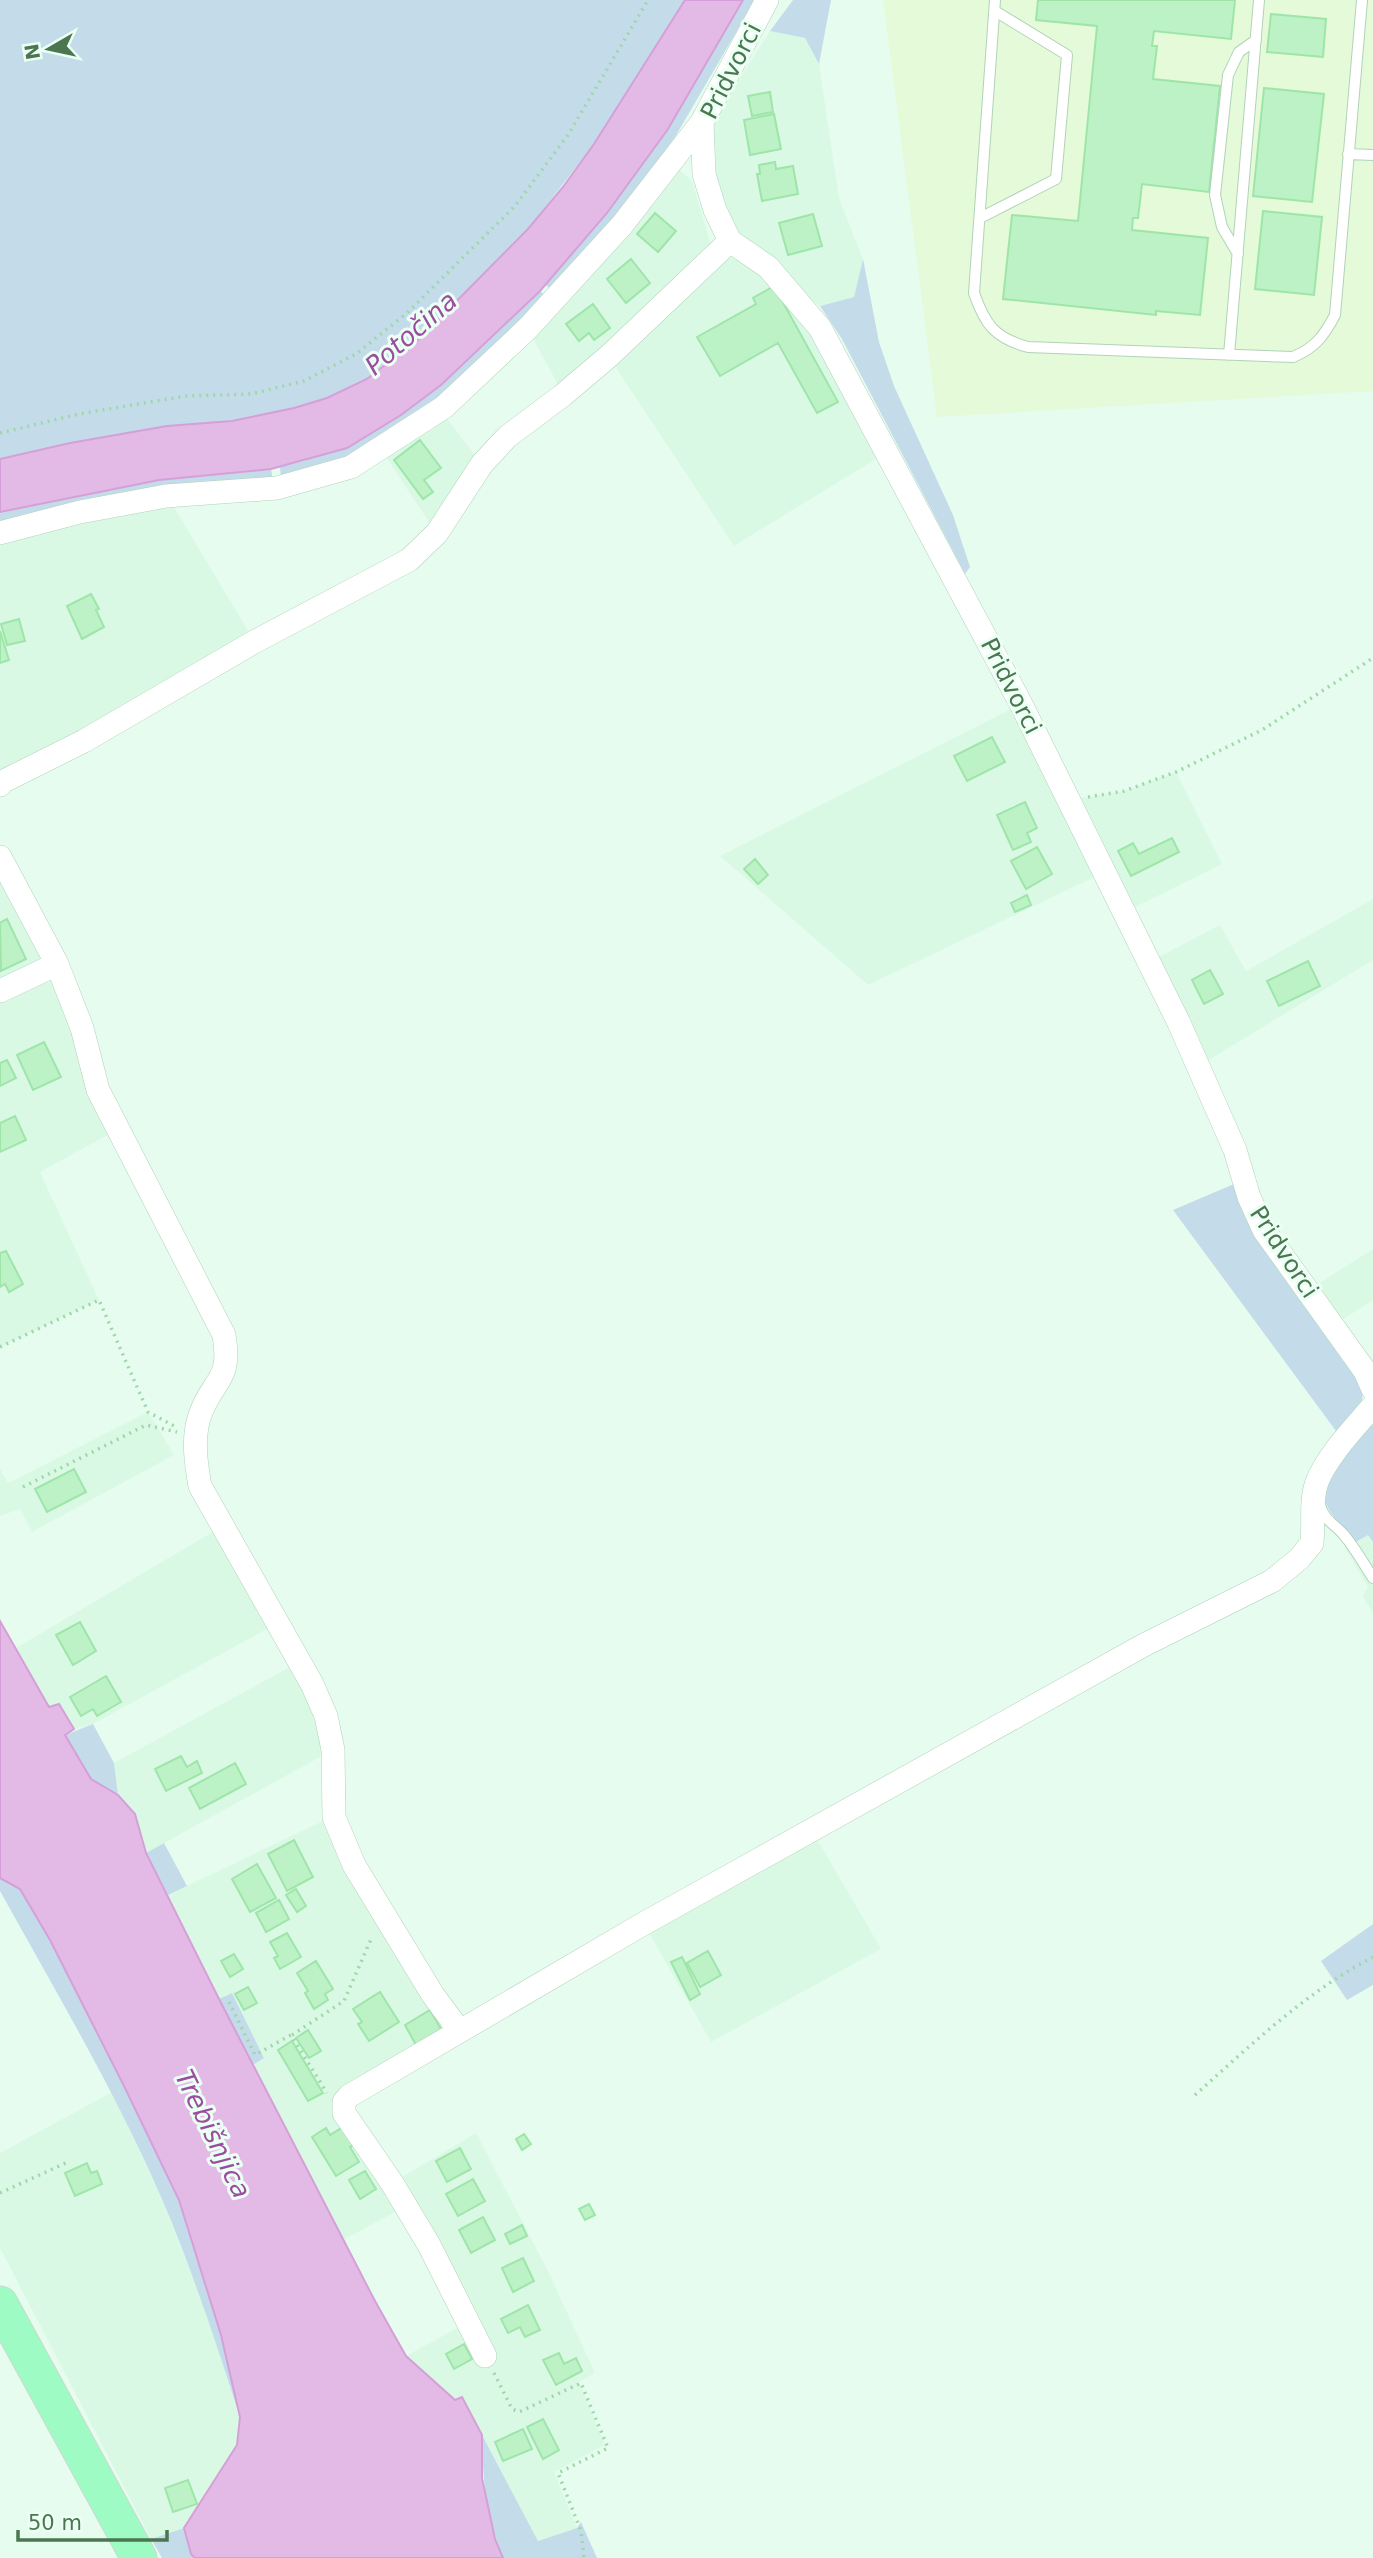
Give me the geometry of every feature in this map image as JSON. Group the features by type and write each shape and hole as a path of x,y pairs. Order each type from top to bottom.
{"main road":[{"path":"0,2304 139,2558"}],"street":[{"name":"Pridvorci","path":"767,0 702,122 704,174 715,210 730,241 768,267 820,328 1015,692 1069,800 1191,1049 1236,1150 1249,1197 1264,1230 1365,1371 1373,1389"},
{"path":"0,533 80,513 166,496 277,488 351,467 444,407 528,328 622,225 702,122"},
{"path":"0,786 2,782 84,741 254,642 409,560 437,533 482,464 507,437 563,395 608,356 730,241"},
{"path":"0,857 57,964 82,1028 98,1090 225,1335 228,1356 223,1377 207,1399 195,1438 200,1486 312,1684 327,1716 333,1749 334,1816 355,1866 433,1996 459,2030"},
{"path":"0,991 57,964"},
{"path":"485,2356 429,2245 392,2183 344,2113 344,2102 349,2096 643,1924 1144,1645 1272,1581 1312,1543 1317,1482 1342,1441 1373,1406"}],"lane":[{"path":"1229,355 1259,0"},
{"path":"995,5 974,293 982,316 994,331 1010,342 1028,347 1293,357 1314,346 1325,334 1335,315 1362,0"},
{"path":"979,218 1056,180 1067,55 995,5"},
{"path":"1238,254 1222,228 1215,195 1228,75 1239,52 1256,40"},
{"path":"1348,154 1373,155"},
{"path":"1317,1482 1322,1513 1330,1524 1343,1533 1373,1578"}],"path":[{"path":"0,433 79,414 186,397 251,394 304,382 356,354 408,313 515,206 568,135 648,0"},
{"path":"1069,800 1124,791 1177,772 1262,730 1373,658"},
{"path":"0,1347 99,1300 148,1412 195,1438"},
{"path":"23,1487 146,1425 195,1438"},
{"path":"229,2002 255,2055 291,2035 344,2001 383,1912"},
{"path":"1195,2095 1286,2014 1345,1971 1373,1957"},
{"path":"291,2035 329,2096 344,2102"},
{"path":"0,2193 68,2162"},
{"path":"485,2356 512,2409 519,2412 581,2384 608,2448 558,2473 581,2531 584,2558"}],"shaded area":[{"path":"0,0 685,0 594,144 528,229 419,339 367,379 327,398 294,408 232,421 167,426 70,443 0,459"},
{"path":"743,0 755,0 675,137 615,220 553,292 545,284 607,213 668,129"},
{"path":"793,0 831,0 819,64 805,38 770,31"},
{"path":"883,0 1373,0 1373,391 937,417"},
{"path":"770,31 805,38 819,64 839,198 863,259 854,297 820,306 736,236 711,173 710,124"},
{"path":"680,170 692,181 710,242 710,257 562,392 531,335 669,173"},
{"path":"723,257 745,260 790,300 884,454 734,546 610,359"},
{"path":"863,259 879,342 894,386 953,515 970,567 965,574 842,339 820,306 854,297"},
{"path":"540,291 548,298 436,403 347,460 281,479 280,467 305,461 441,385"},
{"path":"444,414 480,462 435,531 384,454"},
{"path":"271,469 273,481 0,524 0,512 159,480"},
{"path":"171,502 253,639 0,781 0,539"},
{"path":"1021,704 1069,800 1124,791 1176,772 1222,864 1129,910 1109,870 868,985 720,856"},
{"path":"0,863 55,965 115,1131 40,1172 99,1300 0,1347"},
{"path":"1373,899 1373,960 1204,1063 1155,959 1220,925 1246,971"},
{"path":"1234,1184 1364,1388 1361,1405 1339,1435 1173,1210"},
{"path":"1373,1249 1373,1300 1337,1323 1313,1287"},
{"path":"148,1412 174,1455 32,1532 20,1509 0,1516 0,1469 8,1483"},
{"path":"1373,1425 1373,1542 1368,1535 1356,1542 1331,1513 1322,1491 1358,1434"},
{"path":"221,1527 276,1624 93,1724 74,1729 59,1704 49,1708 16,1648"},
{"path":"1368,1534 1373,1542 1373,1613 1363,1597 1368,1587 1345,1548"},
{"path":"297,1663 331,1751 146,1853 135,1814 118,1795 114,1763"},
{"path":"93,1724 114,1763 118,1795 91,1779 65,1735"},
{"path":"331,1817 449,2025 347,2094 392,2183 476,2133 548,2271 595,2373 579,2382 605,2445 554,2472 577,2528 538,2541 462,2398 456,2400 406,2356 459,2327 397,2211 343,2240 253,2065 264,2058 232,1993 219,1999 168,1895"},
{"path":"813,1832 881,1949 711,2042 645,1926"},
{"path":"164,1843 187,1886 168,1895 146,1853"},
{"path":"0,1878 20,1889 50,1940 179,2200 221,2335 240,2417 213,2334 161,2197 105,2080 0,1891"},
{"path":"1373,1924 1373,1985 1347,2000 1321,1961"},
{"path":"232,1993 264,2058 253,2065 219,1999"},
{"path":"112,2092 161,2197 202,2301 240,2417 237,2445 184,2528 151,2539 0,2248 0,2153"},
{"path":"482,2435 538,2541 577,2528 581,2522 597,2558 503,2558 486,2498"},
{"path":"184,2528 191,2554 195,2558 162,2558 151,2539"}],"water":[{"path":"685,0 743,0 668,129 607,213 540,291 441,385 401,415 347,448 271,469 159,480 0,512 0,459 70,443 167,426 232,421 294,408 327,398 367,379 419,339 528,229 594,144"},
{"name":"Trebišnjica","path":"0,1621 49,1707 59,1704 74,1729 65,1735 91,1779 118,1795 135,1814 146,1853 219,1999 406,2356 455,2400 462,2397 482,2435 482,2478 495,2539 503,2558 195,2558 191,2554 184,2528 237,2445 240,2417 221,2335 179,2200 50,1940 20,1889 0,1878"}],"building":[{"path":"1038,0 1235,0 1231,39 1154,31 1152,46 1157,46 1153,79 1220,86 1209,192 1142,184 1138,218 1133,218 1132,230 1208,238 1200,315 1156,311 1156,315 1003,299 1012,215 1078,221 1097,26 1036,20"},
{"path":"1271,14 1326,19 1323,57 1267,52"},
{"path":"1264,88 1324,94 1312,202 1253,196"},
{"path":"770,92 773,112 752,116 748,96"},
{"path":"774,114 781,149 750,155 744,120"},
{"path":"775,162 776,169 793,166 798,194 762,201 757,174 760,174 759,165"},
{"path":"1263,211 1322,217 1314,295 1255,289"},
{"path":"655,213 676,231 658,252 637,234"},
{"path":"813,214 822,246 788,255 779,223"},
{"path":"631,259 650,283 626,303 607,279"},
{"path":"774,286 838,402 817,413 778,343 720,376 697,337 756,304 753,298"},
{"path":"593,304 610,328 594,340 589,333 579,341 566,324"},
{"path":"420,440 441,468 424,480 433,492 423,499 394,460"},
{"path":"91,594 104,627 82,639 67,606"},
{"path":"19,619 25,641 7,645 1,624"},
{"path":"0,631 9,660 0,663"},
{"path":"992,737 1005,762 967,781 954,756"},
{"path":"1025,802 1037,828 1027,833 1031,842 1013,850 997,815"},
{"path":"1172,838 1179,852 1131,876 1118,851 1133,843 1139,854"},
{"path":"1037,847 1052,874 1026,889 1011,861"},
{"path":"755,859 768,875 758,884 744,869"},
{"path":"1027,895 1031,905 1015,912 1011,903"},
{"path":"7,919 26,959 1,971 0,923"},
{"path":"1308,961 1320,986 1279,1006 1267,981"},
{"path":"1210,970 1223,994 1204,1004 1192,980"},
{"path":"44,1042 61,1077 33,1090 17,1055"},
{"path":"7,1060 16,1078 0,1086 0,1063"},
{"path":"15,1116 26,1140 0,1152 0,1123"},
{"path":"6,1251 23,1284 9,1292 5,1284 0,1287 0,1253"},
{"path":"74,1469 86,1492 47,1512 35,1489"},
{"path":"80,1622 96,1651 73,1665 56,1635"},
{"path":"106,1676 121,1702 97,1716 93,1709 81,1716 70,1697"},
{"path":"181,1756 187,1767 197,1761 202,1773 166,1791 155,1769"},
{"path":"235,1763 246,1784 200,1809 189,1788"},
{"path":"294,1840 313,1877 287,1891 268,1854"},
{"path":"257,1864 276,1898 250,1912 232,1879"},
{"path":"296,1889 306,1906 297,1912 286,1895"},
{"path":"279,1900 289,1919 266,1932 256,1913"},
{"path":"287,1933 301,1957 280,1969 274,1958 278,1956 270,1942"},
{"path":"708,1951 721,1975 700,1987 687,1963"},
{"path":"234,1954 243,1969 230,1977 221,1961"},
{"path":"682,1957 700,1994 690,2000 671,1962"},
{"path":"316,1961 333,1989 325,1994 328,2000 314,2009 305,1993 308,1991 297,1973"},
{"path":"248,1987 257,2003 244,2010 235,1994"},
{"path":"380,1992 399,2022 369,2041 358,2024 362,2022 353,2009"},
{"path":"430,2010 441,2029 416,2045 405,2025"},
{"path":"308,2030 321,2051 309,2058 296,2038"},
{"path":"292,2041 323,2093 308,2101 278,2050"},
{"path":"343,2127 354,2145 350,2147 359,2162 336,2176 312,2137 326,2128 330,2135"},
{"path":"524,2134 531,2144 522,2150 516,2139"},
{"path":"460,2148 471,2169 447,2182 436,2161"},
{"path":"87,2163 91,2173 97,2171 102,2184 75,2196 65,2173"},
{"path":"365,2171 376,2189 360,2199 349,2180"},
{"path":"473,2179 485,2201 458,2216 446,2194"},
{"path":"589,2204 595,2215 585,2220 579,2209"},
{"path":"483,2217 495,2240 471,2253 459,2230"},
{"path":"522,2225 527,2236 510,2244 505,2234"},
{"path":"523,2258 534,2281 513,2292 502,2268"},
{"path":"528,2305 540,2330 525,2337 520,2327 508,2333 501,2319"},
{"path":"464,2344 472,2359 454,2369 446,2354"},
{"path":"559,2353 564,2364 576,2358 582,2371 556,2385 543,2360"},
{"path":"543,2419 559,2450 543,2459 527,2427"},
{"path":"523,2429 532,2449 503,2461 495,2442"},
{"path":"188,2480 197,2504 173,2512 165,2488"}],"water label":[{"name":"Potočina","path":"411,333"}]}
